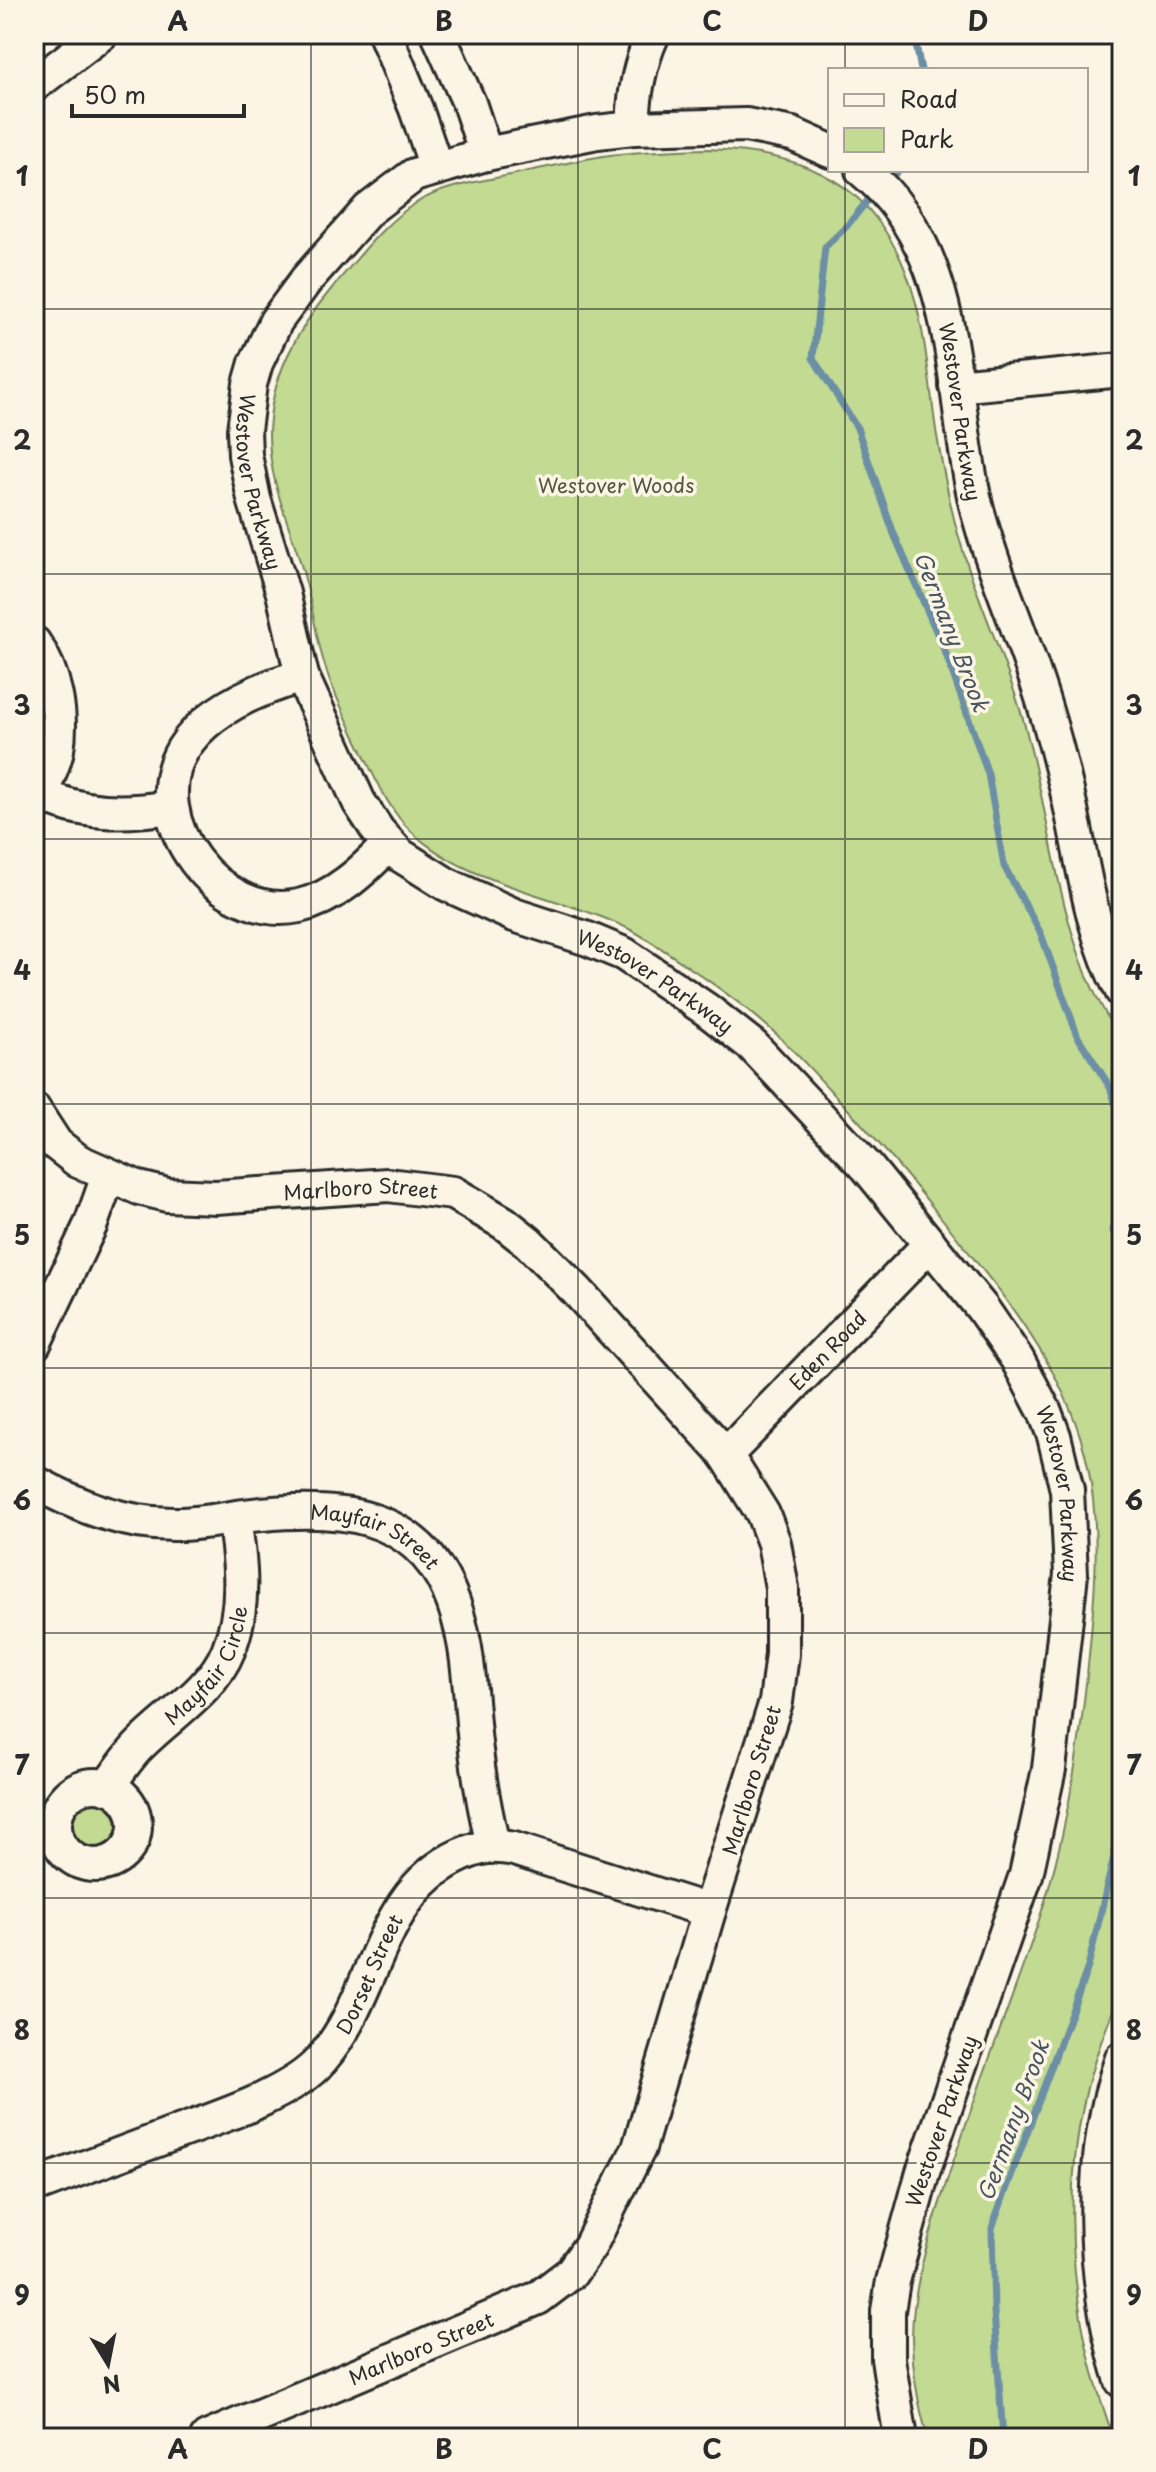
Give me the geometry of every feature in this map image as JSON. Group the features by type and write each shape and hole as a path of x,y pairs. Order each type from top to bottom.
{"street":[{"path":"34,85 101,34"},
{"path":"385,34 436,167"},
{"path":"438,34 469,103 486,154"},
{"path":"633,128 638,74 653,34"},
{"name":"Westover Parkway","path":"828,150 792,134 746,125 633,128 486,154 414,175 381,197 307,279 276,321 256,363 244,430 248,476 283,593 302,676 359,802 389,844 415,867 467,894 514,915 624,954 722,1021 769,1062 845,1142 1000,1332 1045,1412 1062,1461 1067,1490 1071,1574 1059,1703 1049,1769 1026,1875 923,2172 893,2281 888,2311 888,2359 901,2438"},
{"name":"Westover Parkway","path":"864,172 895,201 925,248 943,301 975,501 986,542 1046,708 1096,927 1122,991"},
{"path":"956,386 1122,370"},
{"path":"34,643 50,675 59,728 57,751 37,801 91,810 128,812 171,807"},
{"path":"302,676 255,694 220,713 199,729 183,750 171,779 171,807 182,840 206,871 239,897 273,908 303,905 327,895 358,874 389,844"},
{"name":"Marlboro Street","path":"34,1110 56,1144 78,1161 139,1188 189,1198 388,1185 453,1193 504,1223 528,1242 577,1291 726,1455 763,1514 774,1543 782,1588 782,1654 776,1702 709,1911 639,2148 590,2246 571,2273 538,2298 207,2438"},
{"path":"34,1344 91,1224 108,1176"},
{"name":"Eden Road","path":"726,1455 930,1244"},
{"name":"Mayfair Street","path":"34,1482 71,1502 110,1516 177,1524 324,1510 384,1523 413,1541 435,1564 449,1590 467,1648 480,1785 493,1845"},
{"name":"Mayfair Circle","path":"107,1787 136,1748 175,1716 215,1673 228,1651 241,1595 242,1563 234,1518"},
{"path":"493,1845 709,1911"},
{"name":"Dorset Street","path":"34,2184 234,2111 295,2081 321,2061 341,2030 365,1987 396,1916 417,1885 450,1860 479,1847 493,1845"},
{"path":"1122,2058 1105,2131 1099,2206 1101,2281 1122,2381"}],"green space":[{"name":"Westover Woods","path":"707,149 754,153 821,173 859,199 891,240 903,264 919,315 938,444 958,533 1023,719 1071,930 1089,981 1122,1041 1122,1988 1085,2097 1077,2139 1072,2226 1080,2313 1100,2397 1114,2438 928,2438 916,2387 912,2348 915,2298 928,2243 966,2123 1047,1893 1075,1769 1092,1623 1096,1545 1088,1467 1066,1400 1051,1368 1013,1309 933,1207 845,1106 759,1019 696,972 633,931 483,876 428,846 405,825 377,782 331,684 305,579 273,472 269,435 271,414 274,394 287,356 307,321 332,288 371,242 404,211 427,197 451,188 570,162 629,153"},
{"path":"93,1802 110,1809 117,1826 110,1843 93,1850 76,1843 69,1826 76,1809"}],"waterway":[{"name":"Germany Brook","path":"914,34 921,68"},
{"name":"Germany Brook","path":"885,183 897,172"},
{"name":"Germany Brook","path":"873,194 825,247 813,358 857,428 894,534 946,654 988,774 1004,866 1041,934 1078,1037 1110,1087 1122,1123"},
{"name":"Germany Brook","path":"1122,1200 1113,1231 1122,1242"},
{"name":"Germany Brook","path":"1003,2438 992,2228 1088,1967 1122,1822"}]}
